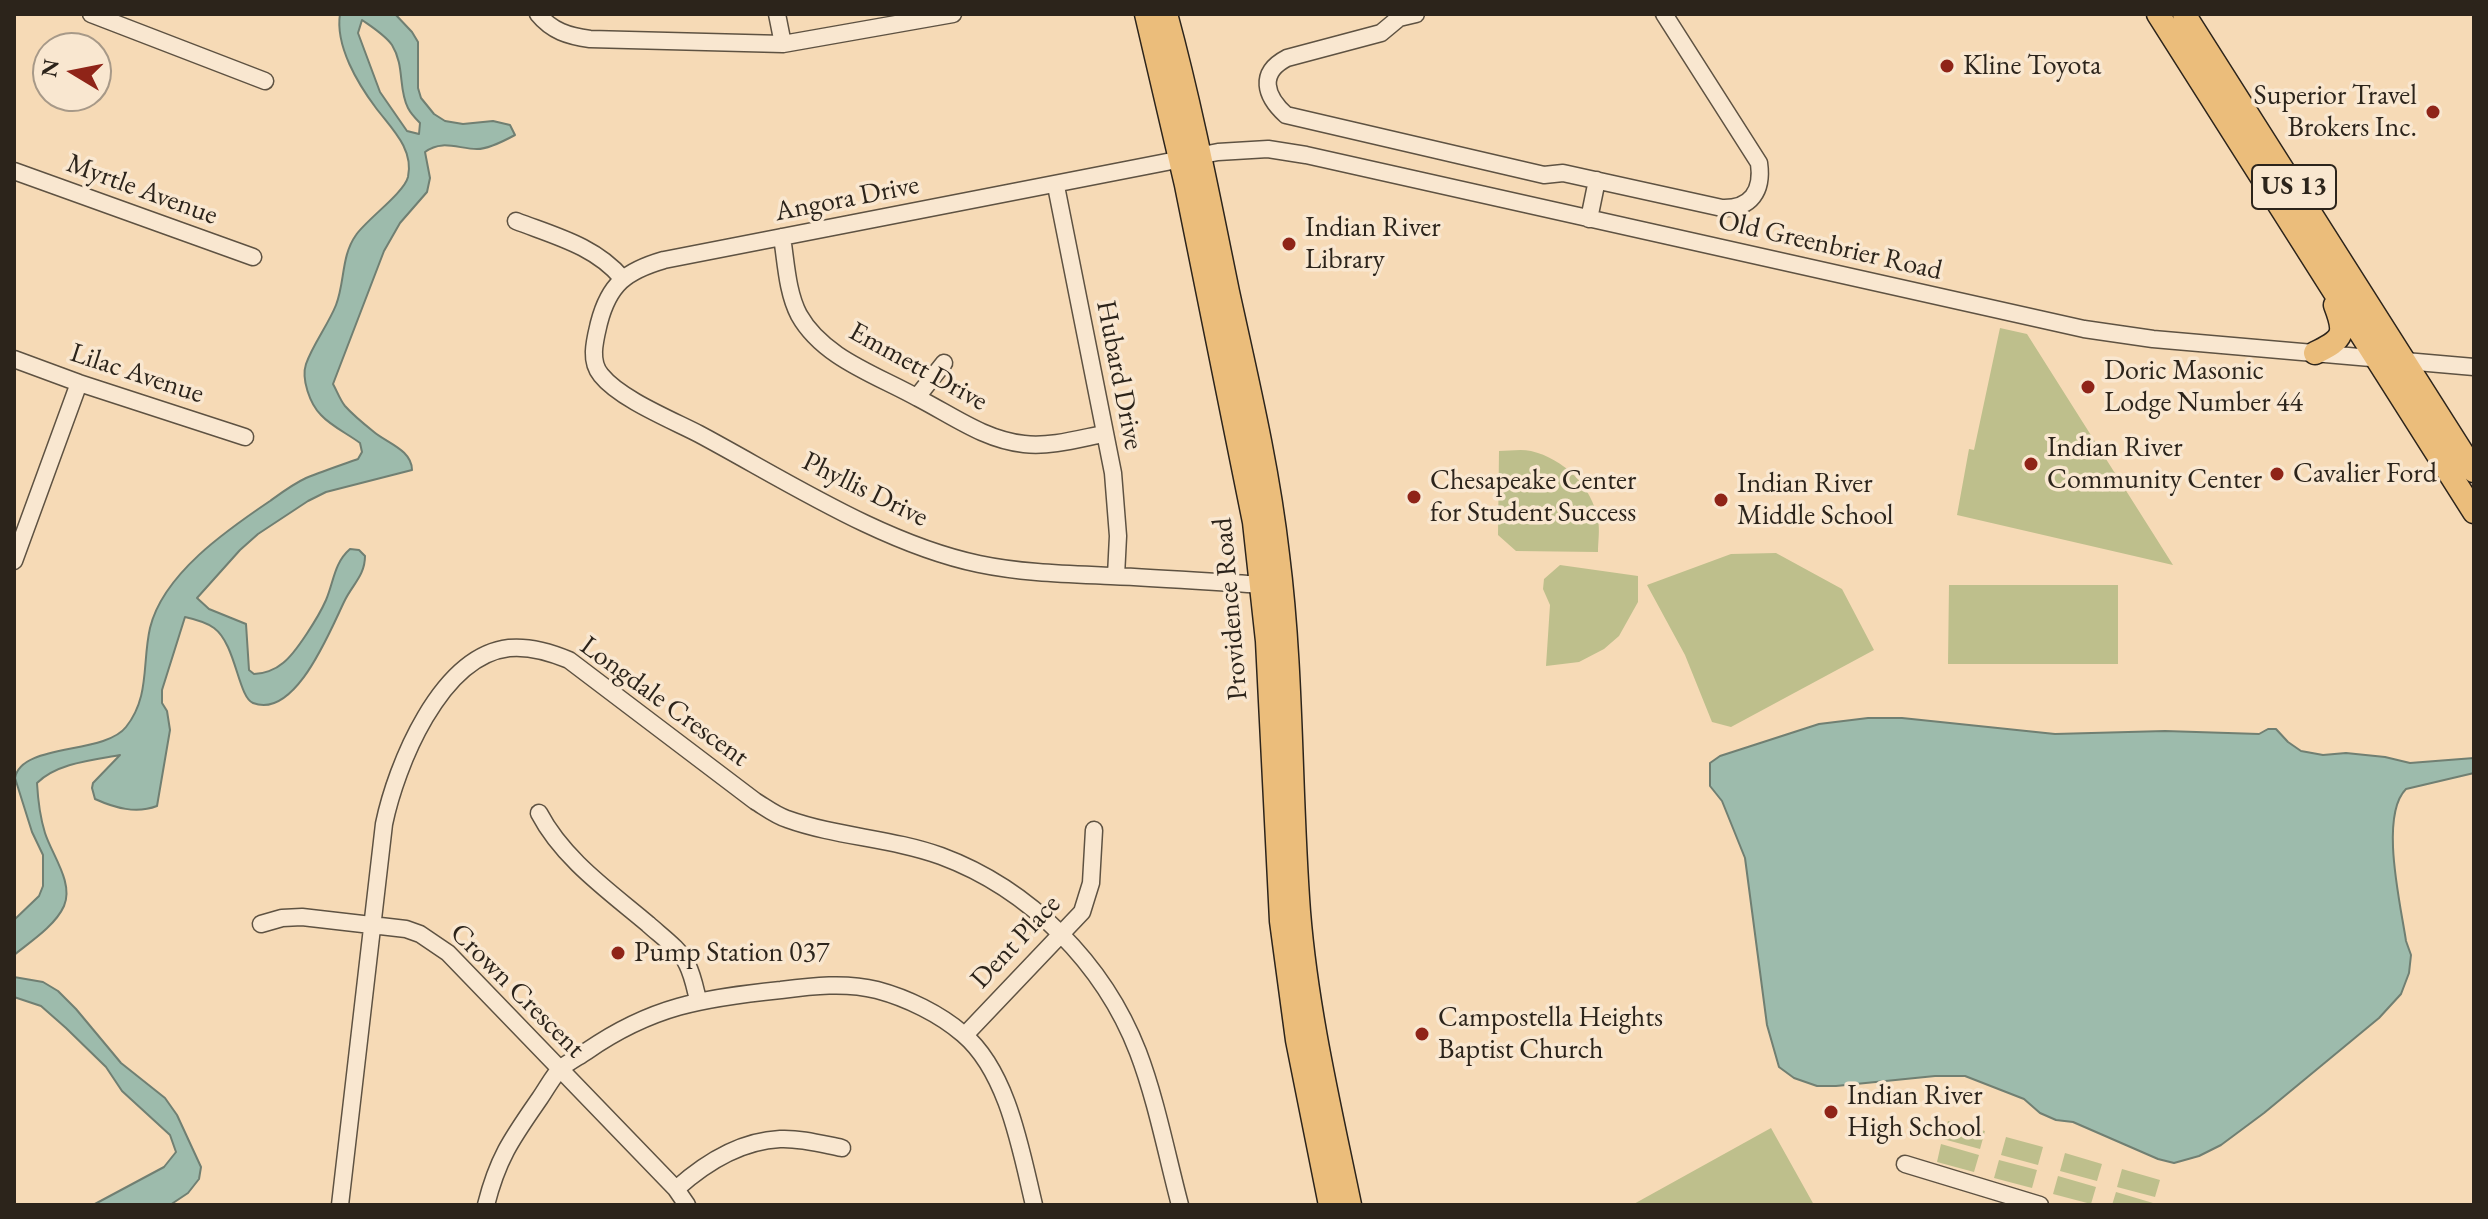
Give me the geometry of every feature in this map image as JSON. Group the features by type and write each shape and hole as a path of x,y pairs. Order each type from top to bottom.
{"main road":[{"name":"Providence Road","path":"1146,14 1190,158"},
{"name":"Providence Road","path":"1166,14 1248,482 1272,588 1301,933 1315,1031 1350,1205"},
{"name":"US 13","path":"2158,14 2474,512"},
{"name":"US 13","path":"2184,14 2474,471"},
{"path":"2315,353 2332,345 2341,333 2342,324 2334,303 2334,292"},
{"name":"Providence Road","path":"1272,588 1281,921 1297,1040 1330,1205"}],"street":[{"path":"91,14 265,81"},
{"path":"538,14 563,34 590,39 783,44 953,14"},
{"path":"777,14 783,44"},
{"path":"1416,14 1399,18 1381,33 1277,63 1271,71 1267,88 1273,103 1286,115 1301,119 1544,175 1563,173 1722,208 1747,203 1757,191 1761,178 1759,163 1664,14"},
{"name":"Old Greenbrier Road","path":"1190,158 1257,149 1306,155 2084,329 2153,339 2474,367"},
{"name":"Angora Drive","path":"622,278 634,270 664,260 1190,158"},
{"name":"Myrtle Avenue","path":"14,171 253,257"},
{"path":"1589,219 1597,180"},
{"name":"Hubard Drive","path":"1056,186 1117,501 1116,576"},
{"path":"516,221 598,254 622,278"},
{"name":"Emmett Drive","path":"782,237 792,300 809,329 850,363 974,430 1000,439 1026,445 1103,434"},
{"name":"Phyllis Drive","path":"622,278 607,300 600,318 594,351 597,368 612,385 878,530 978,564 1040,573 1272,588"},
{"name":"Lilac Avenue","path":"14,359 245,437"},
{"path":"917,397 944,363"},
{"path":"16,552 79,383"},
{"name":"Longdale Crescent","path":"340,1205 384,824 391,793 414,737 439,699 465,669 490,653 522,648 549,652 569,660 755,801 784,818 941,856 984,876 1020,899 1061,933 1098,975 1119,1009 1139,1054 1180,1205"},
{"path":"539,813 565,851 686,961 698,1000"},
{"name":"Dent Place","path":"965,1035 1082,912 1091,883 1094,830"},
{"name":"Crown Crescent","path":"261,924 302,917 406,929 420,934 448,953 676,1189 687,1205"},
{"path":"486,1205 508,1142 560,1069 600,1042 650,1015 698,1000 839,985 876,990 910,1002 965,1035 981,1054 1009,1103 1034,1205"},
{"path":"676,1189 701,1167 750,1145 780,1139 842,1148"},
{"path":"1905,1164 2040,1205"}],"green space":[{"path":"2000,328 2027,334 2173,565 1957,515 1969,449 1974,450"},
{"path":"1527,450 1543,455 1555,460 1575,476 1595,508 1599,524 1598,552 1516,551 1498,535 1499,451"},
{"path":"1776,553 1842,589 1874,650 1731,727 1712,722 1685,655 1647,585 1731,554"},
{"path":"1560,565 1638,576 1638,602 1619,636 1604,649 1579,662 1546,666 1550,605 1543,589 1544,579"},
{"path":"1949,585 2118,585 2118,664 1948,664"},
{"path":"1948,1121 1985,1131 1980,1149 1943,1139"},
{"path":"1771,1128 1814,1205 1632,1205"},
{"path":"2006,1137 2043,1147 2038,1165 2001,1155"},
{"path":"1941,1144 1979,1155 1974,1172 1937,1162"},
{"path":"2065,1153 2102,1164 2097,1181 2060,1171"},
{"path":"1999,1160 2037,1170 2032,1188 1994,1178"},
{"path":"2122,1169 2160,1180 2155,1197 2117,1187"},
{"path":"2058,1176 2096,1187 2091,1204 2053,1194"},
{"path":"2116,1192 2153,1203 2153,1205 2112,1205"}],"shaded area":[{"path":"340,14 395,14 418,42 418,88 421,98 434,114 445,121 463,124 493,121 510,125 515,135 482,149 444,145 425,152 430,178 427,192 400,223 384,251 333,384 345,406 403,452 412,470 326,492 308,501 258,534 197,598 209,609 246,624 249,670 254,674 265,672 283,663 307,634 326,600 337,566 345,554 350,549 359,550 365,556 361,574 310,668 284,698 269,705 253,703 248,699 227,646 214,628 185,617 162,690 162,703 167,711 170,730 157,806 141,810 126,809 95,799 93,783 120,755 65,767 37,783 43,827 61,869 66,897 55,920 14,955 14,920 39,896 43,886 43,855 32,832 15,778 21,767 47,754 100,742 126,727 139,704 150,628 157,608 182,572 235,525 287,489 306,478 358,459 362,452 360,443 317,410 310,398 305,370 336,305 351,243 400,191 408,177 409,167 405,148 355,76 344,51","holes":["362,20 392,45 405,101 420,123 419,134 407,131 380,92 358,33"]},
{"path":"1868,718 1902,718 2055,734 2165,731 2259,734 2276,729 2301,751 2323,755 2346,753 2385,757 2410,763 2474,758 2474,773 2406,789 2398,802 2394,819 2394,862 2406,941 2411,955 2409,973 2401,994 2379,1018 2264,1113 2221,1145 2199,1156 2174,1163 2073,1122 2056,1120 2040,1113 2024,1099 1965,1076 1817,1086 1794,1078 1779,1067 1767,1025 1745,858 1722,801 1710,786 1710,763 1720,756 1819,724"},
{"path":"14,977 43,982 58,991 121,1063 165,1098 177,1115 201,1167 199,1179 188,1193 170,1205 93,1205 164,1167 176,1152 170,1135 122,1091 106,1067 66,1028 41,1006 14,997"}],"place":[{"name":"Kline Toyota","path":"1947,66"},
{"name":"Superior Travel Brokers Inc.","path":"2433,112"},
{"name":"Indian River Library","path":"1289,244"},
{"name":"Doric Masonic Lodge Number 44","path":"2088,387"},
{"name":"Indian River Community Center","path":"2031,464"},
{"name":"Cavalier Ford","path":"2277,474"},
{"name":"Chesapeake Center for Student Success","path":"1414,497"},
{"name":"Indian River Middle School","path":"1721,500"},
{"name":"Pump Station 037","path":"618,953"},
{"name":"Campostella Heights Baptist Church","path":"1422,1034"},
{"name":"Indian River High School","path":"1831,1112"}]}
